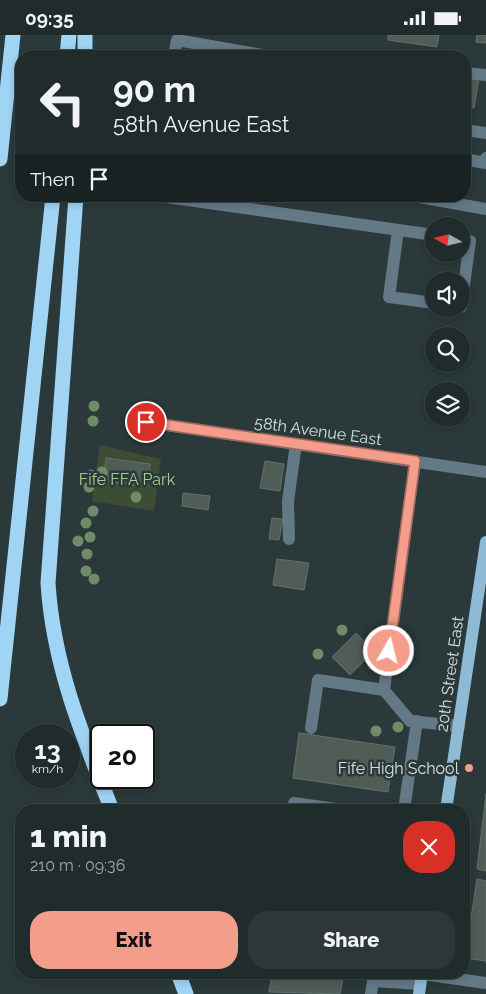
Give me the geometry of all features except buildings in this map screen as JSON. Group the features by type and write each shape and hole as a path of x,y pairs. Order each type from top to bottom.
{"highway":[{"path":"0,159 13,35"},
{"path":"68,50 70,35"},
{"path":"85,35 85,50"},
{"path":"0,137 6,99"},
{"path":"0,699 52,202"},
{"path":"76,202 48,583 55,643 68,694 110,804"},
{"path":"180,979 186,994"}],"main road":[{"name":"20th Street East","path":"447,804 486,542"}],"street":[{"path":"175,50 177,40 234,50"},
{"path":"471,74 486,75"},
{"path":"471,131 486,133"},
{"path":"471,160 486,163 486,158"},
{"path":"201,202 425,234"},
{"path":"447,202 486,209"},
{"path":"398,230 389,297 425,302"},
{"name":"58th Avenue East","path":"146,422 486,472"},
{"path":"289,539 288,501 296,444"},
{"path":"384,690 415,461"},
{"path":"311,728 318,680 384,690 410,721 459,726"},
{"path":"405,804 417,721"},
{"path":"294,803 301,804"},
{"path":"371,994 374,979"},
{"path":"398,979 486,983"}],"green space":[{"name":"Fife FFA Park","path":"100,445 161,459 154,511 92,501"}],"place":[{"name":"Fife High School","path":"469,768"}],"route":[{"path":"146,422 415,461 389,651"}]}
